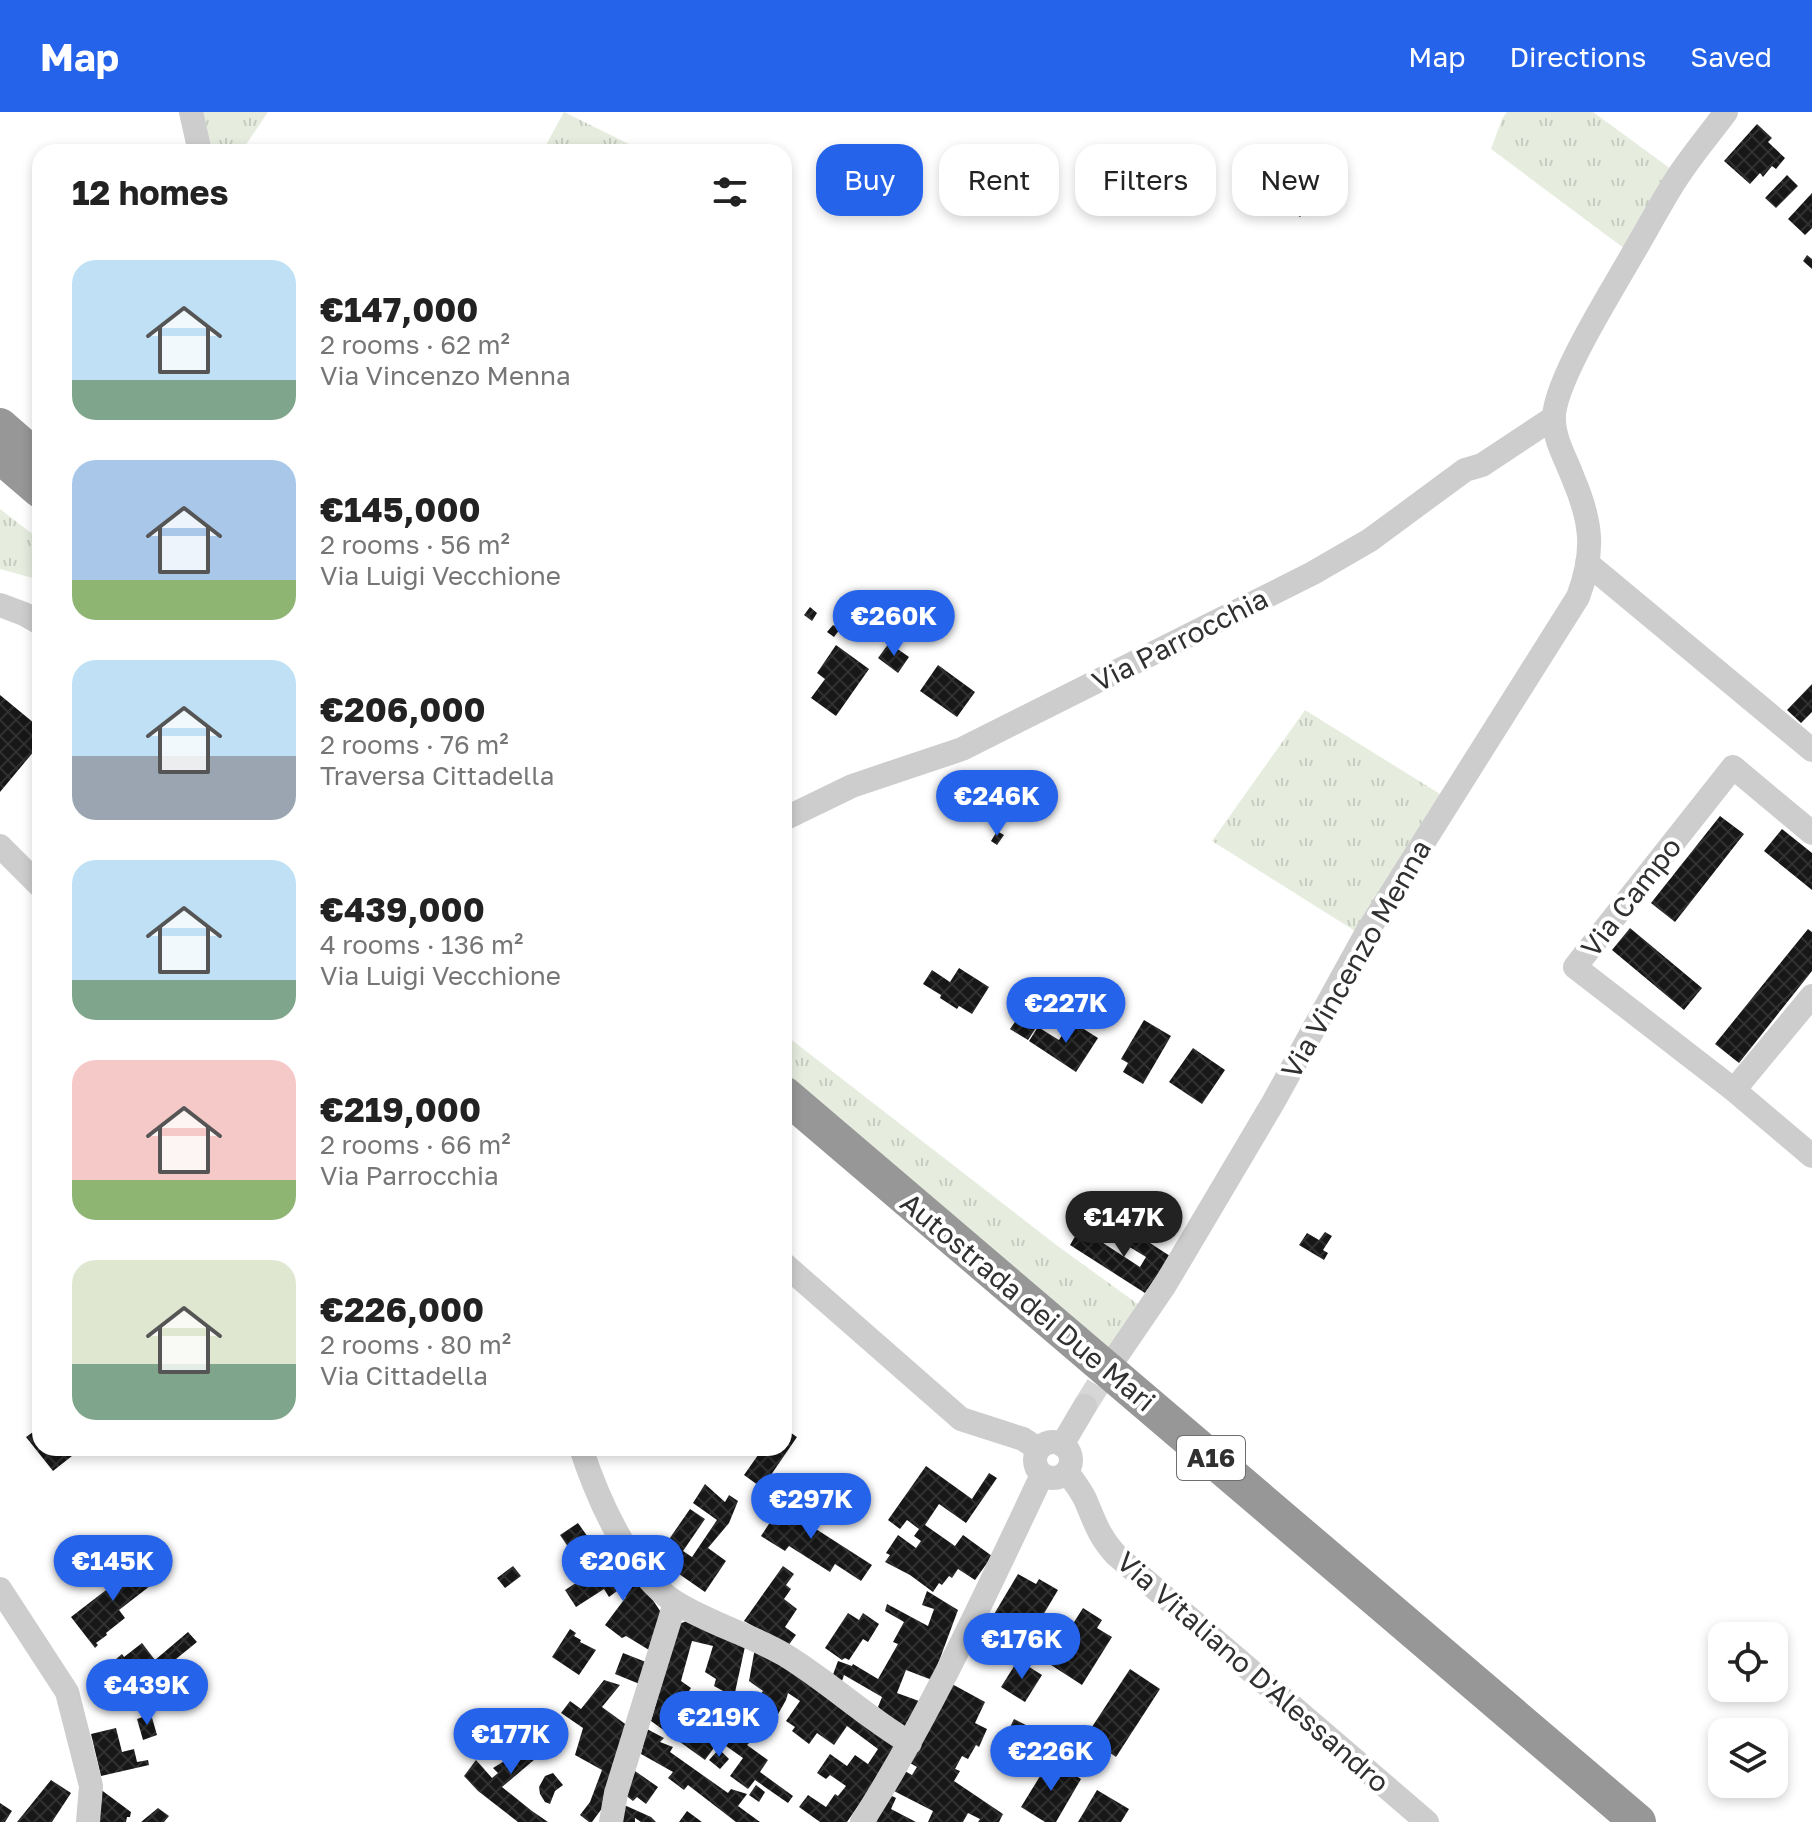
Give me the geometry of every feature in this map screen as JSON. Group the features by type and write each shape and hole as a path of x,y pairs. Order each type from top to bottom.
{"highway":[{"path":"0,426 32,454"},
{"path":"0,456 32,485"},
{"path":"0,463 32,486"},
{"name":"Autostrada dei Due Mari","path":"792,1101 1638,1822"},
{"name":"Autostrada dei Due Mari","path":"792,1131 1599,1822"}],"street":[{"path":"191,112 198,144"},
{"path":"1726,112 1676,180 1598,313 1561,389 1553,418 1559,444 1587,519 1590,542 1587,563 1812,750"},
{"name":"Via Parrocchia","path":"792,815 852,786 962,749 1313,573 1370,540 1465,470 1482,465 1553,418"},
{"name":"Via Vincenzo Menna","path":"1118,1354 1165,1285 1274,1101 1367,932 1578,597 1587,563"},
{"path":"0,605 32,618"},
{"name":"Via Campo","path":"1734,1090 1575,967 1733,767 1812,833"},
{"path":"0,846 32,878"},
{"path":"1812,996 1734,1090 1812,1156"},
{"path":"792,1271 961,1419 1050,1447 1085,1406"},
{"name":"Via Vitaliano D'Alessandro","path":"1050,1447 1070,1455 1070,1467 1054,1473"},
{"path":"584,1456 620,1539 657,1589 675,1603 782,1654 910,1743"},
{"path":"863,1822 910,1743 1054,1473"},
{"name":"Via Vitaliano D'Alessandro","path":"1054,1473 1084,1497 1096,1529 1116,1555 1427,1822"},
{"path":"0,1589 67,1692 91,1786 88,1822"},
{"path":"611,1822 616,1793 675,1603"}],"green space":[{"path":"196,112 268,112 246,144 204,144"},
{"path":"564,112 629,144 546,144"},
{"path":"1507,112 1593,112 1671,169 1625,249 1491,149"},
{"path":"0,509 32,534 32,578 0,569"},
{"path":"1305,710 1440,794 1355,931 1212,841"},
{"path":"792,1040 1059,1247 1142,1307 1109,1350 792,1079"}],"building":[{"path":"1757,124 1772,138 1768,142 1785,158 1776,169 1772,166 1763,177 1760,173 1750,184 1724,161"},
{"path":"1787,175 1798,186 1776,208 1765,198"},
{"path":"1812,193 1812,228 1805,235 1788,219"},
{"path":"1807,255 1812,259 1812,269 1803,261"},
{"path":"810,607 817,613 812,621 804,615"},
{"path":"833,625 840,629 834,637 827,632"},
{"path":"889,643 909,657 898,673 878,658"},
{"path":"836,645 869,669 836,716 811,698 825,679 817,673"},
{"path":"938,665 975,692 957,717 920,691"},
{"path":"1812,684 1812,712 1801,723 1787,710"},
{"path":"0,695 32,721 32,754 0,792"},
{"path":"1720,816 1744,834 1675,922 1651,903"},
{"path":"1782,829 1812,853 1812,890 1764,851"},
{"path":"997,831 1004,835 997,845 991,841"},
{"path":"1630,928 1702,988 1684,1010 1612,950"},
{"path":"1808,929 1812,932 1812,971 1739,1063 1715,1044"},
{"path":"959,968 989,987 972,1014 959,1006 957,1009 923,984 932,970 950,982"},
{"path":"1020,1015 1037,1026 1028,1040 1010,1029"},
{"path":"1144,1020 1171,1036 1143,1084 1123,1072 1128,1063 1121,1059"},
{"path":"1071,1021 1098,1038 1076,1072 1029,1041 1038,1027 1059,1040"},
{"path":"1193,1048 1225,1070 1202,1104 1169,1082"},
{"path":"1080,1228 1140,1267 1146,1257 1128,1246 1136,1234 1170,1256 1145,1293 1070,1245"},
{"path":"1325,1232 1332,1236 1323,1250 1328,1253 1324,1260 1299,1245 1307,1233 1319,1240"},
{"path":"41,1456 72,1456 53,1471"},
{"path":"757,1456 784,1456 762,1488 744,1475"},
{"path":"926,1466 972,1499 989,1473 997,1478 966,1523 939,1504 925,1525 955,1546 963,1535 992,1556 975,1580 958,1569 952,1578 949,1576 942,1585 939,1583 933,1592 885,1562 890,1555 886,1553 898,1535 916,1548 921,1541 914,1536 919,1529 907,1520 900,1529 888,1520"},
{"path":"705,1484 725,1502 729,1495 738,1501 729,1523 708,1548 726,1561 705,1592 656,1558 690,1509 705,1519 683,1551 692,1557 717,1520 693,1503"},
{"path":"786,1498 810,1514 805,1522 872,1565 861,1581 835,1564 830,1572 789,1546 785,1551 761,1536"},
{"path":"578,1523 600,1554 581,1566 560,1535"},
{"path":"604,1558 613,1572 628,1562 664,1617 654,1653 626,1636 622,1638 605,1625 626,1597 617,1591 609,1597 604,1589 576,1607 565,1590 590,1574 587,1570"},
{"path":"145,1560 159,1579 119,1610 125,1618 96,1643 95,1648 71,1617"},
{"path":"513,1566 521,1576 505,1588 497,1578"},
{"path":"783,1566 794,1574 786,1585 791,1589 784,1599 797,1609 785,1627 796,1635 785,1650 777,1639 744,1621"},
{"path":"1018,1574 1036,1584 1039,1579 1058,1590 1024,1647 987,1626"},
{"path":"927,1591 958,1610 932,1680 906,1670 897,1693 919,1701 907,1733 878,1707 882,1697 844,1675 841,1684 831,1680 838,1661 853,1664 878,1679 898,1644 893,1642 904,1622 885,1611 887,1604 928,1626 934,1609 922,1605"},
{"path":"1083,1608 1102,1620 1097,1628 1112,1637 1082,1685 1048,1663"},
{"path":"848,1613 859,1620 863,1613 879,1624 868,1642 863,1639 849,1660 842,1660 825,1648"},
{"path":"689,1620 746,1642 734,1697 714,1686 716,1679 705,1672 713,1646 692,1641 681,1681 691,1688 687,1694 720,1717 725,1710 732,1715 726,1722 741,1733 760,1710 756,1708 761,1701 757,1699 763,1691 749,1681 755,1648 900,1745 847,1822 820,1822 799,1807 808,1795 826,1807 835,1794 838,1796 846,1786 830,1775 826,1779 817,1773 830,1754 847,1766 855,1755 868,1764 878,1749 847,1726 834,1745 817,1733 809,1744 792,1731 795,1727 786,1721 800,1701 788,1693 777,1716 747,1745 768,1760 760,1772 793,1796 788,1803 755,1780 748,1789 730,1776 743,1758 719,1741 705,1760 651,1721 679,1624"},
{"path":"570,1629 580,1642 596,1650 579,1675 552,1657"},
{"path":"188,1632 197,1642 134,1693 110,1664 142,1643 155,1660"},
{"path":"623,1653 651,1664 642,1685 615,1674"},
{"path":"1018,1660 1042,1675 1025,1702 1001,1687"},
{"path":"1130,1669 1160,1689 1116,1757 1086,1736"},
{"path":"604,1680 620,1685 602,1707 628,1726 606,1803 589,1822 580,1815 590,1802 602,1770 575,1755 583,1728 561,1713 570,1701 581,1709"},
{"path":"952,1684 985,1702 975,1723 987,1729 979,1747 976,1745 968,1759 962,1756 955,1769 960,1771 954,1781 1003,1814 999,1822 978,1822 980,1819 968,1813 963,1822 928,1822 933,1811 892,1790 903,1770 912,1775 917,1767 910,1763"},
{"path":"151,1714 157,1735 143,1740 137,1719"},
{"path":"1014,1719 1051,1738 1044,1751 1008,1731"},
{"path":"538,1722 554,1743 502,1787 548,1822 518,1822 464,1776 476,1760 492,1778 498,1773 493,1768 506,1760 500,1752 519,1737 527,1746 539,1737 531,1727"},
{"path":"116,1728 122,1752 134,1749 137,1762 148,1760 149,1765 101,1776 91,1734"},
{"path":"647,1729 664,1738 660,1742 673,1747 670,1752 728,1793 731,1789 747,1794 738,1806 760,1822 736,1822 688,1785 684,1790 668,1778 673,1772 641,1754"},
{"path":"719,1749 729,1759 720,1769 709,1760"},
{"path":"1050,1760 1081,1779 1056,1822 1045,1822 1021,1807"},
{"path":"635,1771 658,1787 646,1804 637,1797 633,1801 624,1794"},
{"path":"553,1773 563,1785 555,1791 550,1804 545,1802 539,1787 545,1776"},
{"path":"51,1780 71,1793 52,1822 17,1822"},
{"path":"756,1785 765,1792 759,1802 749,1795"},
{"path":"100,1789 131,1812 126,1822 96,1822"},
{"path":"1097,1790 1129,1809 1121,1822 1078,1822"},
{"path":"888,1794 896,1798 891,1809 916,1822 876,1822"},
{"path":"0,1803 12,1811 5,1822 0,1822"},
{"path":"622,1804 656,1822 641,1822 635,1818 635,1822 618,1822"},
{"path":"158,1808 169,1816 164,1822 141,1822"},
{"path":"687,1811 702,1822 679,1822"}],"tunnel":[{"path":"1085,1406 1115,1358"}]}
